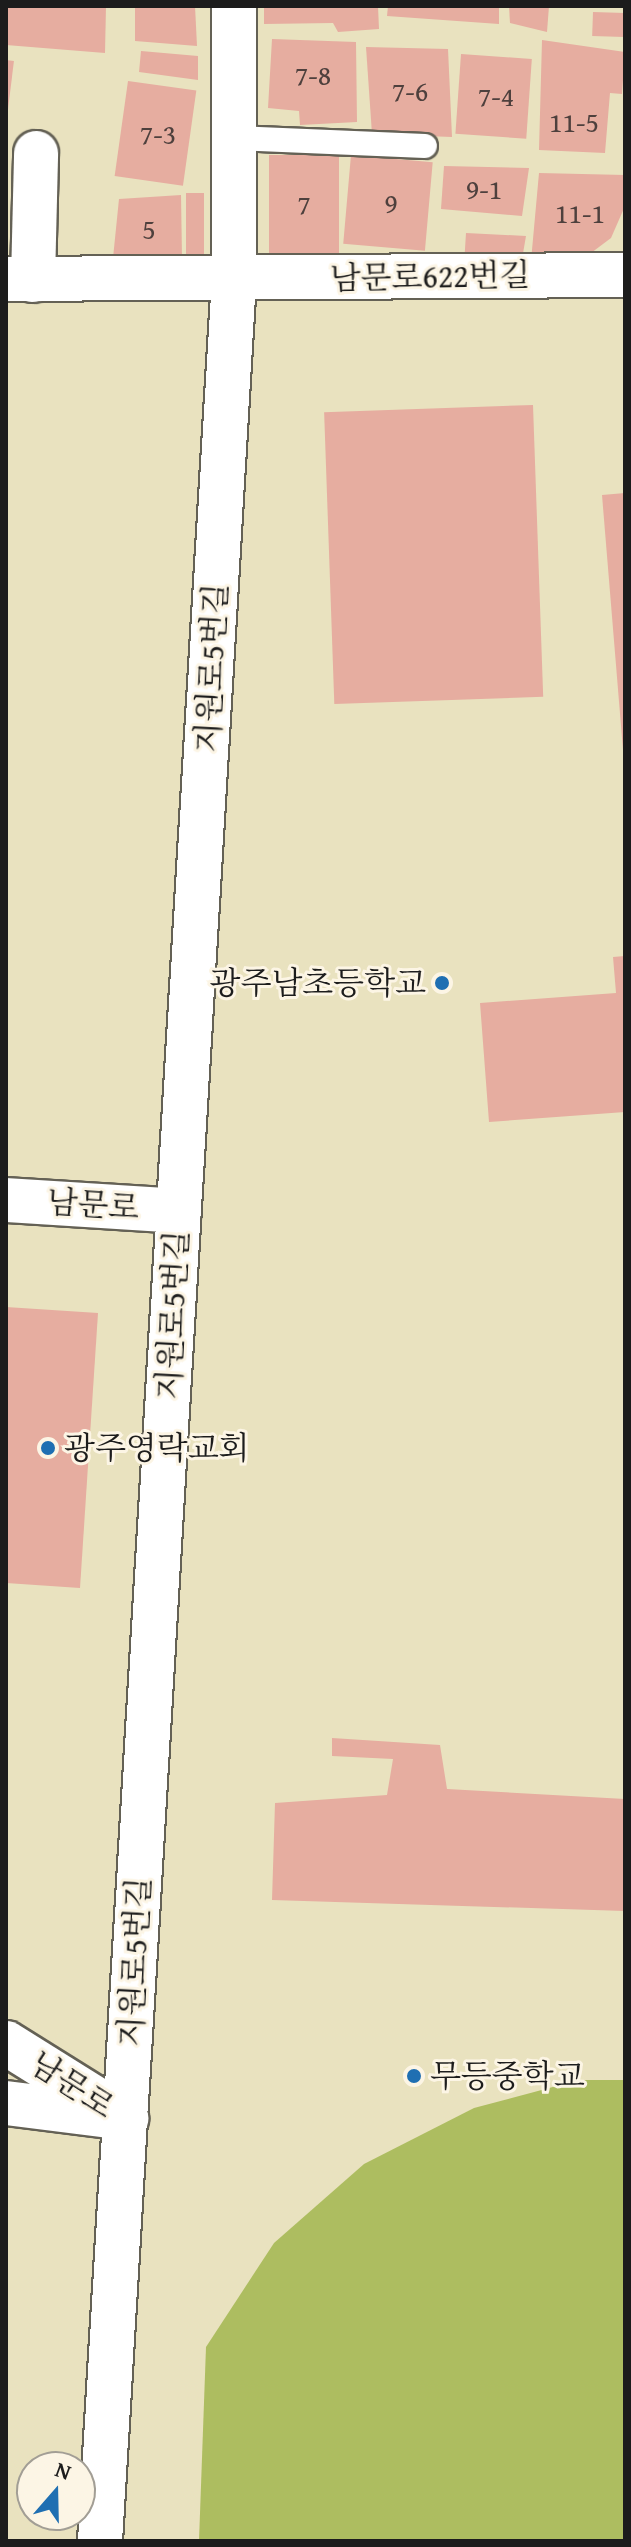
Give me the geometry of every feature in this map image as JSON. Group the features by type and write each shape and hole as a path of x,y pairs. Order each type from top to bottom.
{"street":[{"path":"234,6 234,280"},
{"name":"남문로622번길","path":"36,153 20,279 234,280 625,275"},
{"name":"지원로5번길","path":"100,2541 234,280"},
{"name":"남문로","path":"6,1200 179,1211"},
{"name":"남문로","path":"6,2043 126,2118"},
{"name":"남문로","path":"6,2103 126,2118"}],"lane":[{"path":"235,138 425,146"}],"green space":[{"path":"579,2080 625,2080 625,2541 199,2541 206,2347 274,2243 364,2164 474,2108"}],"building":[{"path":"6,6 106,6 105,53 6,45"},
{"path":"135,6 195,6 197,46 135,41"},
{"path":"264,6 378,6 379,29 338,32 333,23 264,24"},
{"path":"388,6 499,6 499,24 387,16"},
{"path":"509,6 549,6 547,32 510,23"},
{"path":"593,12 625,13 624,37 592,36"},
{"path":"272,39 356,42 357,122 300,125 299,111 268,108"},
{"path":"542,40 625,52 622,94 610,93 605,153 539,150"},
{"path":"366,47 448,49 452,137 372,134"},
{"path":"141,51 198,56 198,80 139,72"},
{"path":"461,54 532,59 526,139 455,134"},
{"path":"6,60 14,61 6,123"},
{"path":"128,81 196,91 183,186 115,176"},
{"path":"269,155 339,155 339,254 269,254"},
{"path":"351,155 433,162 425,251 343,244"},
{"path":"444,166 529,168 522,216 441,209"},
{"path":"539,173 625,175 625,206 611,238 587,256 531,261"},
{"path":"186,193 204,193 204,258 186,258"},
{"path":"181,195 182,258 113,258 119,199"},
{"path":"466,233 526,236 521,265 464,265"},
{"path":"533,405 543,697 334,704 324,412"},
{"path":"625,493 625,750 623,750 602,495"},
{"path":"625,956 625,1112 489,1122 480,1003 616,993 613,957"},
{"name":"광주영락교회","path":"6,1307 98,1313 80,1588 6,1583"},
{"path":"332,1738 440,1745 447,1789 625,1799 625,1911 272,1900 275,1803 387,1795 393,1759 332,1756"}],"place":[{"name":"광주남초등학교","path":"442,983"},
{"name":"광주영락교회","path":"48,1448"},
{"name":"무등중학교","path":"414,2076"}]}
